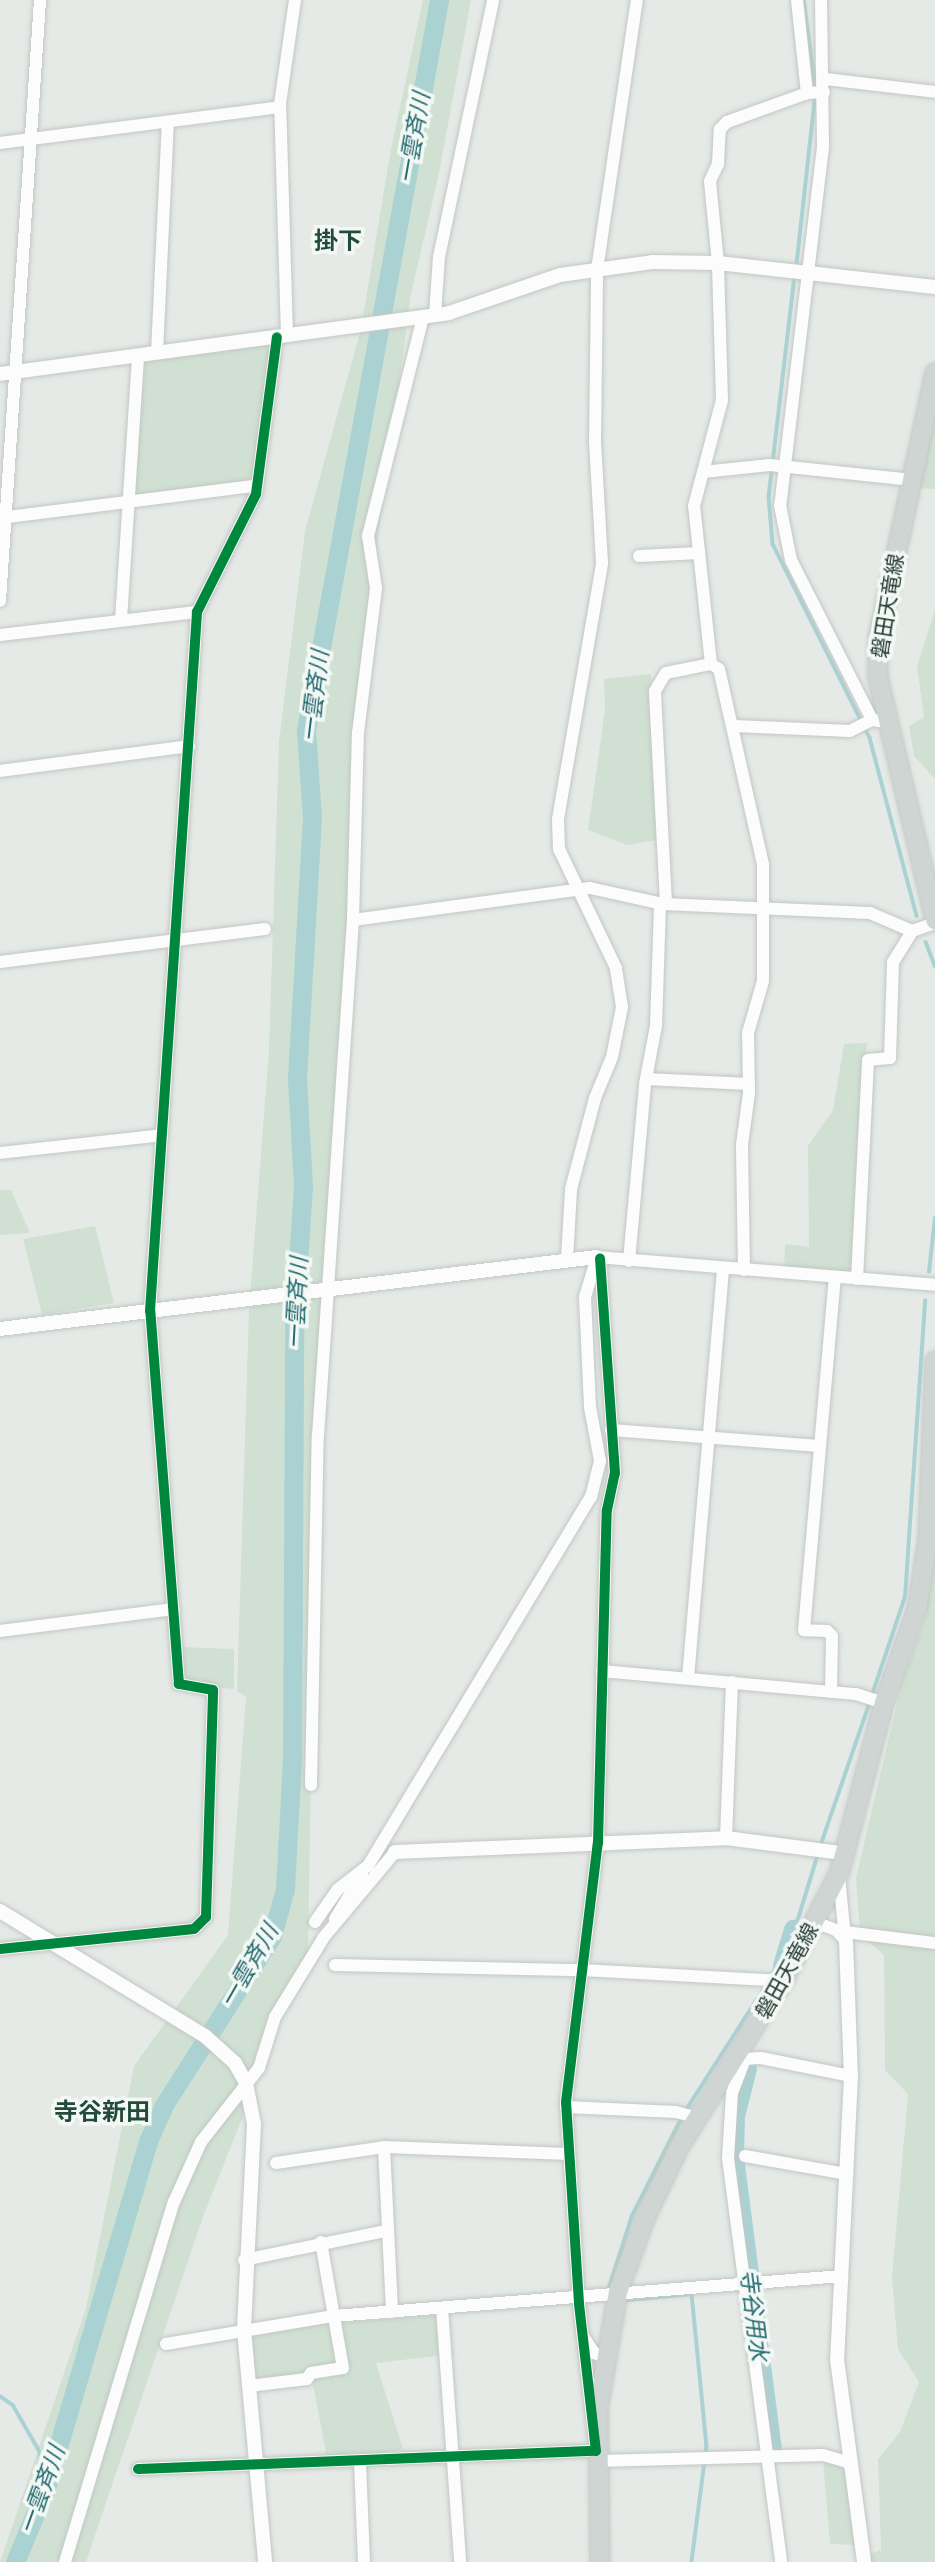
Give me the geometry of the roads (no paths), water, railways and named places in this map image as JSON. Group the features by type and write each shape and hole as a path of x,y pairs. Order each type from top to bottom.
{"main road":[{"name":"磐田天竜線","path":"935,373 878,639 878,678 872,722 935,922"},
{"name":"磐田天竜線","path":"600,2562 596,2456 605,2357 618,2292 646,2216 698,2118 741,2057 839,1874 842,1853 884,1703 917,1609 928,1540 935,1361"}],"street":[{"path":"0,601 2,518 16,372 40,0"},
{"path":"0,1949 194,1929 206,1917 214,1689 179,1684 150,1311 197,611 256,494 255,486 266,440 282,336 280,107 295,0"},
{"path":"311,1786 318,1436 330,1289 332,1187 353,919 358,733 376,588 368,536 439,257 493,0"},
{"path":"567,1259 571,1189 595,1098 612,1057 622,1007 616,968 559,849 558,820 602,564 596,443 597,270 637,0"},
{"path":"797,0 807,93"},
{"path":"734,726 850,730 872,722 791,560 780,505 778,466 800,273 823,148 825,85 821,0"},
{"path":"711,664 694,506 722,400 718,263 710,181 718,164 720,129 727,122 825,85 935,92"},
{"path":"0,143 280,107"},
{"path":"157,353 168,122"},
{"path":"0,374 424,317 487,303 560,275 685,260 935,287"},
{"path":"121,620 138,356"},
{"path":"703,472 778,466 912,480"},
{"path":"2,518 255,486"},
{"path":"639,555 699,553"},
{"path":"0,635 197,611"},
{"path":"629,1261 646,1079 656,1026 663,903 655,691 666,673 711,664 719,669 764,864 763,981 748,1032 749,1084 741,1145 744,1270"},
{"path":"0,771 189,746"},
{"path":"353,919 578,889 663,903 808,908 819,914 870,913 912,932"},
{"path":"857,1279 868,1060 890,1058 893,962 912,932 935,922"},
{"path":"0,962 265,929"},
{"path":"646,1079 749,1084"},
{"path":"0,1153 162,1135"},
{"path":"596,2456 582,2332 566,2107 598,1843 607,1510 615,1473 599,1258"},
{"path":"65,2562 174,2202 201,2142 266,2052 275,2017 494,1660 599,1478 599,1445 590,1407 592,1367 585,1297 599,1258"},
{"path":"0,1329 567,1259 599,1258 935,1285"},
{"path":"688,1678 706,1436 723,1268"},
{"path":"831,1692 832,1636 827,1631 803,1630 835,1277"},
{"path":"611,1430 819,1446"},
{"path":"0,1631 174,1609"},
{"path":"602,1671 831,1692 884,1703"},
{"path":"726,1838 732,1682"},
{"path":"324,1937 395,1852 726,1838 842,1853"},
{"path":"315,1922 337,1890 368,1866"},
{"path":"839,1874 852,2076 837,2359 848,2462 864,2562"},
{"path":"0,1911 205,2036 235,2063 246,2083 254,2124 244,2260 244,2329 265,2562"},
{"path":"815,1922 836,1930 845,1937 935,1943"},
{"path":"335,1965 582,1970 783,1981"},
{"path":"780,2562 728,2128 732,2093 741,2057 761,2057 852,2076"},
{"path":"566,2107 676,2112 698,2118"},
{"path":"276,2163 384,2147 569,2154"},
{"path":"384,2147 385,2231 392,2312"},
{"path":"745,2156 847,2174"},
{"path":"244,2260 321,2242 385,2231"},
{"path":"249,2386 307,2379 311,2373 343,2368 321,2242"},
{"path":"166,2344 334,2316 842,2276"},
{"path":"442,2308 460,2562"},
{"path":"582,2332 594,2353 605,2357"},
{"path":"138,2469 596,2456 823,2455 848,2462"},
{"path":"360,2462 363,2562"}],"waterway":[{"name":"一雲斉川","path":"15,2562 46,2488 149,2139 164,2105 272,1936 285,1889 292,1761 294,1325 303,1186 297,1078 312,818 306,730 439,0"},
{"path":"804,0 816,88"},
{"path":"796,269 815,96"},
{"path":"795,276 769,496 773,544 870,738 917,916"},
{"path":"926,942 935,966"},
{"path":"929,1272 935,1218"},
{"path":"872,1695 905,1597 925,1301"},
{"path":"820,1847 870,1702"},
{"path":"771,1977 799,1916 818,1854"},
{"name":"寺谷用水","path":"782,1965 793,1929"},
{"path":"686,2110 767,1984"},
{"name":"寺谷用水","path":"747,2068 735,2116 734,2157 772,2448"},
{"path":"609,2288 632,2216 682,2117"},
{"path":"628,2300 692,2294 707,2446 692,2562"},
{"path":"0,2396 13,2405 40,2452 46,2488"}],"district":[{"name":"掛下","path":"338,241"},
{"name":"寺谷新田","path":"102,2112"}]}
